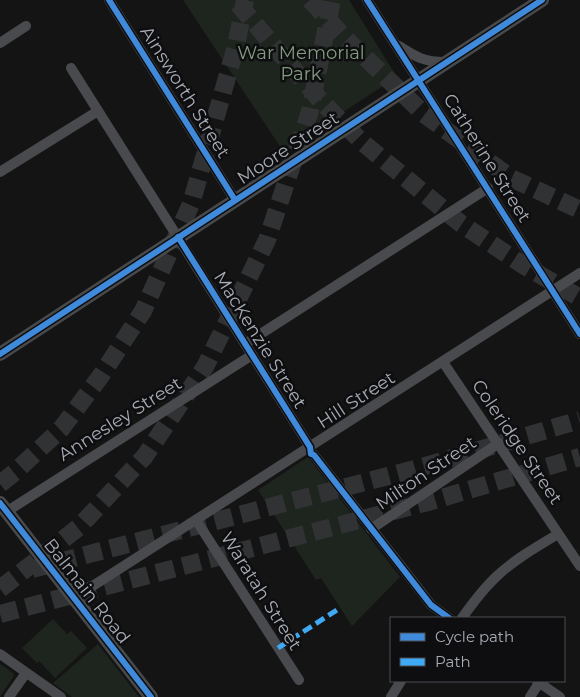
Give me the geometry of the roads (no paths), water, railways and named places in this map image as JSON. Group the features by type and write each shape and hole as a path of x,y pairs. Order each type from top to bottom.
{"main road":[{"name":"Moore Street","path":"0,354 542,0"},
{"name":"Balmain Road","path":"3,508 151,697"}],"street":[{"name":"Ainsworth Street","path":"110,0 235,200"},
{"name":"Catherine Street","path":"367,0 580,334"},
{"path":"0,43 26,26"},
{"name":"Catherine Street","path":"396,44 419,59 445,62"},
{"name":"MacKenzie Street","path":"71,68 312,451 431,605 444,617"},
{"path":"0,172 98,111"},
{"path":"245,344 488,188"},
{"name":"Hill Street","path":"74,598 196,520 312,451 443,362 580,273"},
{"name":"Annesley Street","path":"3,508 252,355"},
{"name":"Coleridge Street","path":"443,362 580,566"},
{"name":"Milton Street","path":"371,529 499,444"},
{"name":"Waratah Street","path":"196,520 299,680"},
{"path":"463,617 502,571 528,552 558,534"},
{"path":"0,654 61,697"},
{"path":"9,697 26,672"},
{"path":"391,697 400,682"},
{"path":"530,697 538,682 560,697"}],"tunnel":[{"path":"0,484 61,429 100,377 143,311 191,204 236,46 245,0"},
{"path":"310,0 346,39 424,114 511,178 580,210"},
{"path":"0,589 79,527 145,456 205,367 267,240 310,111 332,0"},
{"path":"238,4 321,101 362,142 460,223 523,265 580,298"},
{"path":"32,569 415,469 580,420"},
{"path":"0,614 428,502 580,457"}],"park label":[{"name":"War Memorial Park","path":"301,63"}]}
